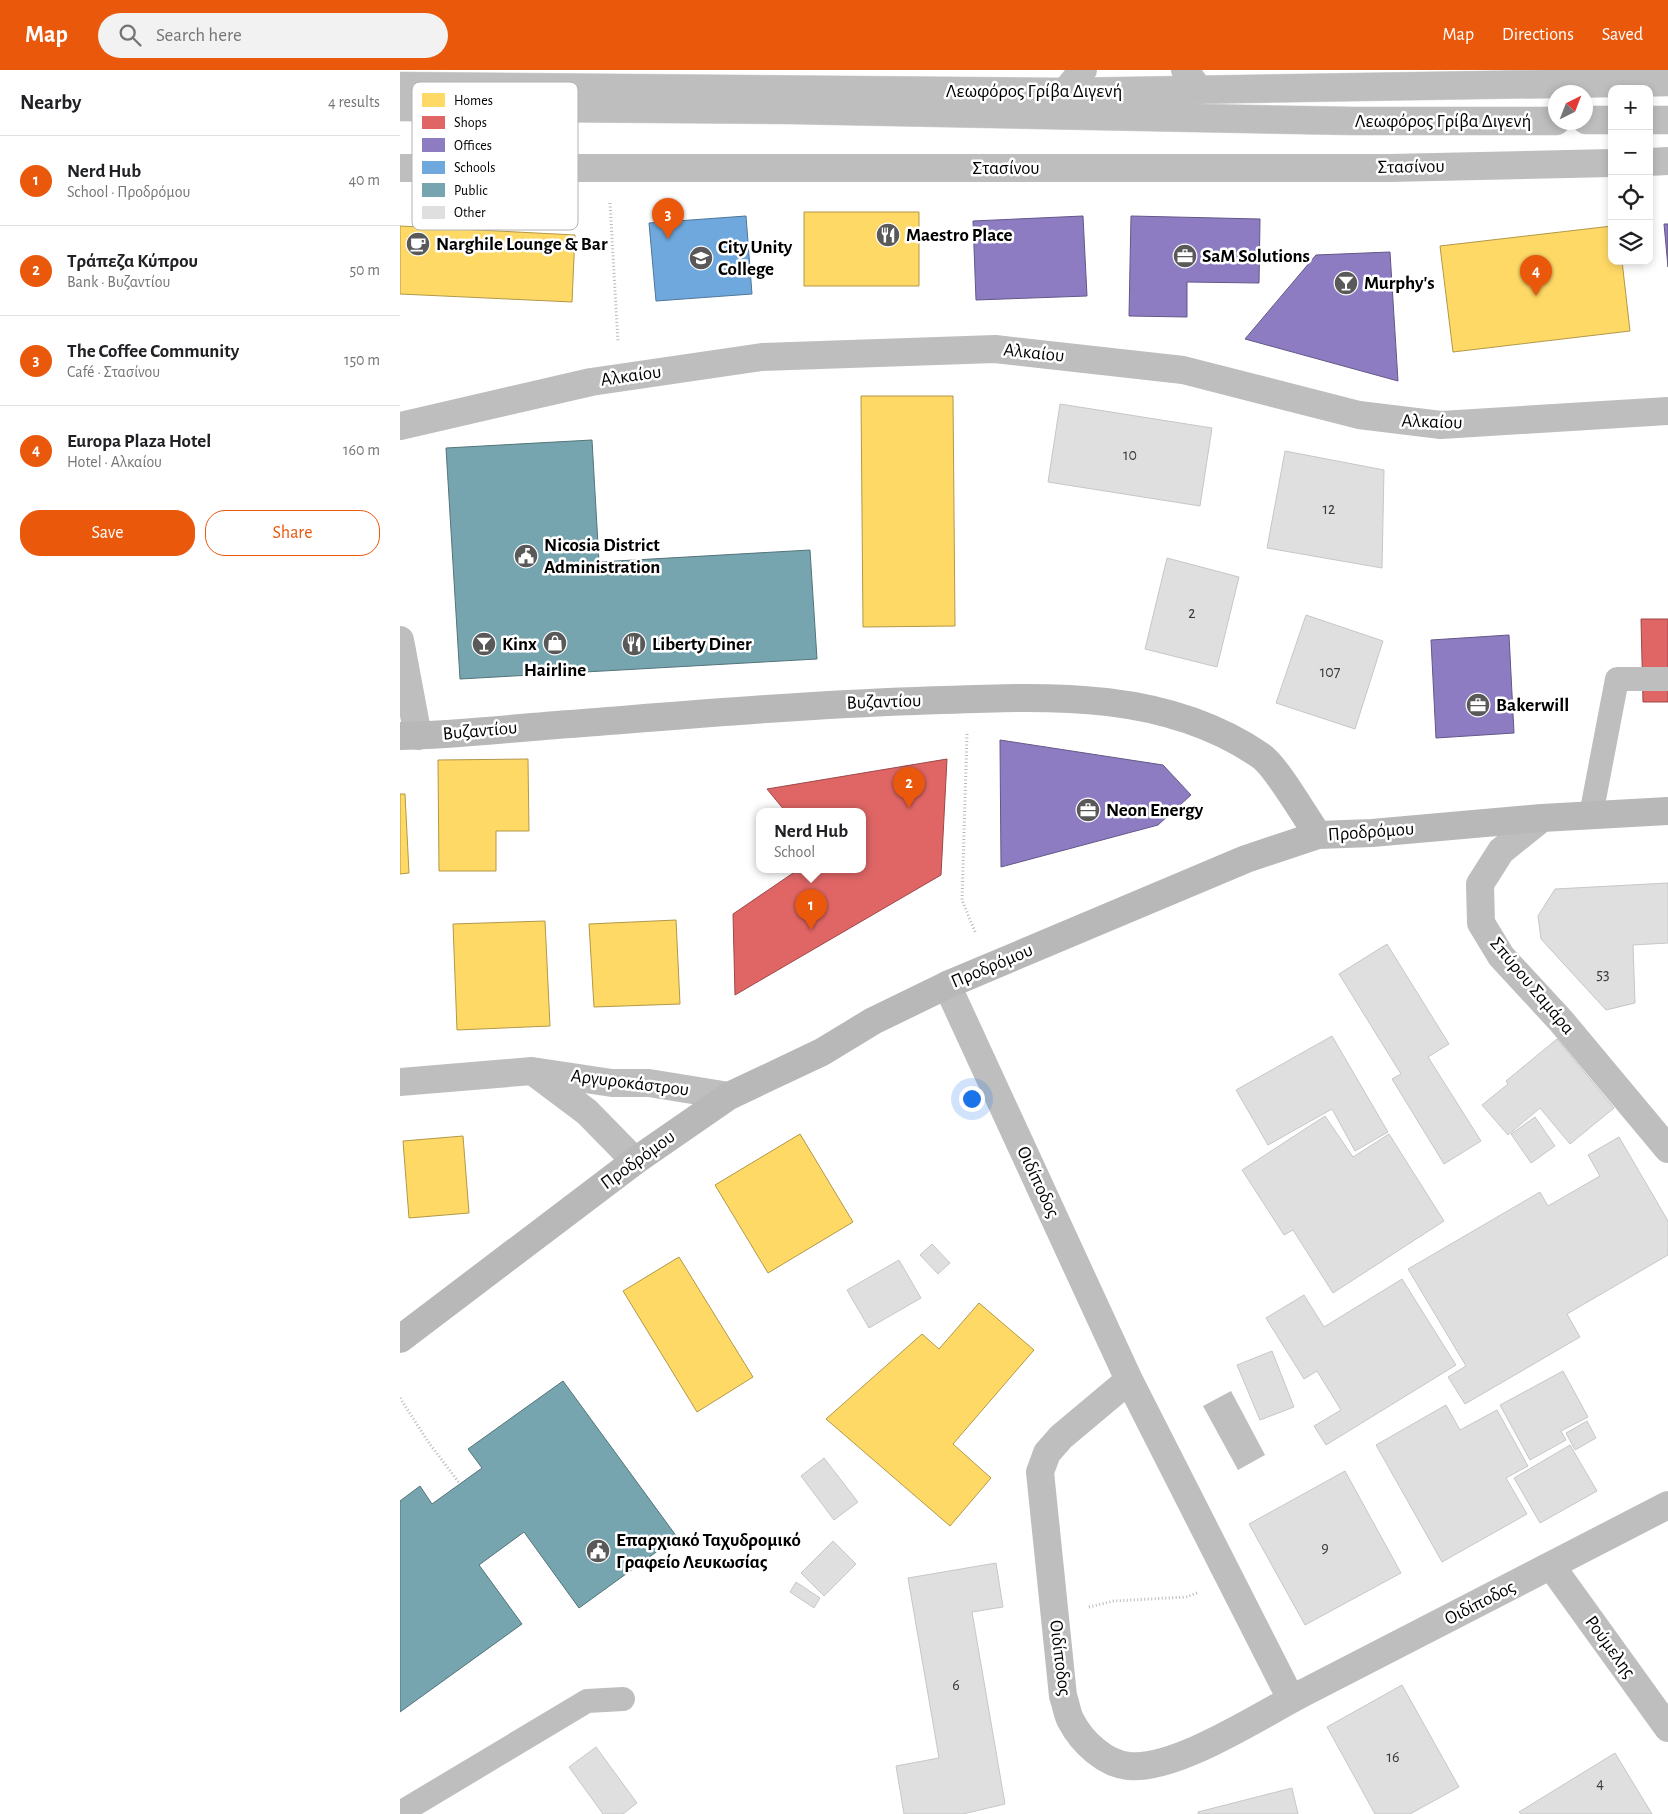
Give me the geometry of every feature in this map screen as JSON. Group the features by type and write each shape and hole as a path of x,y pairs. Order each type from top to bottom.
{"main road":[{"name":"Βυζαντίου","path":"409,736 816,704 1076,698 1145,707 1204,725 1241,744 1264,758 1318,835"},
{"name":"Προδρόμου","path":"400,1339 635,1160 729,1096 822,1052 873,1021 947,985 1246,859 1318,835 1372,833 1542,818 1668,811"}],"street":[{"path":"1065,92 1083,70"},
{"name":"Λεωφόρος Γρίβα Διγενή","path":"578,88 1065,92 1192,80 1668,82"},
{"name":"Λεωφόρος Γρίβα Διγενή","path":"578,108 790,110 1353,121 1548,120"},
{"path":"1593,120 1608,120"},
{"path":"1653,120 1668,120"},
{"path":"1653,162 1668,161"},
{"name":"Στασίνου","path":"578,168 1389,168 1608,163"},
{"name":"Αλκαίου","path":"400,426 591,382 762,357 995,349 1183,370 1359,415 1441,425 1668,411"},
{"path":"400,640 409,736"},
{"name":"Σπύρου Σαμάρα","path":"1542,818 1500,851 1480,884 1481,923 1502,956 1562,1021 1668,1150"},
{"name":"Οιδίποδος","path":"947,985 1129,1380 1290,1699"},
{"name":"Αργυροκάστρου","path":"532,1071 587,1112 635,1160"},
{"name":"Αργυροκάστρου","path":"400,1082 532,1071 612,1083 649,1083 729,1096"},
{"name":"Οιδίποδος","path":"1129,1380 1061,1437 1047,1453 1040,1472 1063,1696 1071,1720 1085,1741 1105,1758 1128,1766 1160,1764 1219,1739 1290,1699 1552,1567 1668,1504"},
{"name":"Ρούμελης","path":"1552,1567 1668,1728"}],"lane":[{"path":"1591,815 1617,680 1668,679"},
{"path":"400,1813 586,1701 623,1699"}],"path":[{"path":"608,168 619,378"},
{"path":"967,730 962,900 990,967"},
{"path":"400,1398 429,1443 460,1484"},
{"path":"1055,1615 1114,1601 1186,1597 1230,1579"}],"shaded area":[{"path":"1231,1391 1265,1455 1238,1470 1203,1406"}],"building: Homes":[{"path":"804,212 919,212 919,286 804,286"},
{"path":"400,226 412,227 412,230 478,230 575,235 572,302 400,294"},
{"path":"1608,226 1608,265 1622,265 1630,331 1453,352 1440,246"},
{"path":"861,396 953,396 955,626 863,627"},
{"path":"528,759 529,831 496,831 496,871 439,871 438,760"},
{"path":"400,794 405,794 409,873 400,874"},
{"path":"676,920 680,1004 594,1007 589,924"},
{"path":"545,921 550,1026 457,1030 453,924"},
{"path":"800,1134 853,1222 768,1273 715,1185"},
{"path":"463,1136 469,1213 409,1218 403,1141"},
{"path":"679,1257 753,1377 697,1412 623,1291"},
{"path":"979,1303 1034,1350 953,1444 991,1478 950,1526 826,1419 922,1334 939,1349"}],"building: Shops":[{"path":"1641,619 1668,619 1668,702 1643,702"},
{"path":"947,759 941,875 735,995 733,914 793,873 866,873 866,808 783,808 767,789"}],"building: Offices":[{"path":"1083,216 1087,296 976,300 973,221"},
{"path":"1131,216 1260,219 1259,283 1187,282 1187,317 1129,316"},
{"path":"1664,224 1668,224 1668,267"},
{"path":"1390,252 1398,381 1245,339 1316,255"},
{"path":"1509,635 1514,733 1436,738 1431,640"},
{"name":"Neon Energy","path":"1000,740 1163,765 1191,795 1158,825 1001,867"}],"building: Schools":[{"name":"City Unity College","path":"746,216 752,294 656,301 649,223"}],"building: Public":[{"name":"Nicosia District Administration","path":"592,440 599,562 810,550 817,659 460,679 446,448"},
{"name":"Επαρχιακό Ταχυδρομικό Γραφείο Λευκωσίας","path":"563,1381 677,1537 579,1608 524,1532 479,1565 522,1624 400,1712 400,1501 420,1486 432,1504 482,1468 468,1449"}],"building: Other":[{"path":"1060,404 1212,428 1200,506 1048,482"},
{"path":"1285,451 1384,470 1382,568 1267,548"},
{"path":"1167,558 1239,577 1217,667 1145,649"},
{"path":"1306,615 1383,641 1355,729 1276,703"},
{"path":"1668,883 1668,943 1633,945 1635,1003 1606,1010 1541,939 1538,916 1555,889"},
{"path":"1387,944 1449,1044 1428,1057 1481,1141 1444,1164 1392,1079 1401,1074 1339,974"},
{"path":"1332,1036 1388,1132 1355,1151 1332,1109 1268,1145 1236,1090"},
{"path":"1557,1039 1614,1108 1570,1144 1540,1108 1508,1135 1482,1105 1508,1084 1506,1081"},
{"path":"1325,1116 1353,1157 1389,1134 1444,1221 1333,1293 1293,1230 1284,1235 1242,1170"},
{"path":"1535,1117 1555,1146 1531,1163 1511,1134"},
{"path":"1619,1137 1668,1221 1668,1255 1567,1314 1580,1337 1465,1404 1448,1377 1466,1366 1408,1269 1540,1192 1548,1206 1600,1176 1588,1155"},
{"path":"932,1244 950,1263 938,1274 920,1255"},
{"path":"899,1260 921,1298 869,1328 847,1290"},
{"path":"1402,1279 1456,1365 1326,1445 1314,1426 1341,1410 1317,1371 1304,1379 1266,1318 1304,1295 1324,1327"},
{"path":"1272,1351 1294,1407 1260,1420 1237,1365"},
{"path":"1563,1371 1588,1417 1561,1431 1566,1440 1530,1460 1500,1405"},
{"path":"1446,1405 1460,1430 1497,1410 1528,1466 1506,1478 1527,1514 1442,1562 1376,1445"},
{"path":"1587,1421 1596,1438 1575,1450 1566,1433"},
{"path":"1570,1445 1597,1491 1540,1523 1514,1478"},
{"path":"824,1458 858,1502 834,1520 801,1476"},
{"path":"1345,1471 1401,1573 1305,1625 1249,1524"},
{"path":"833,1541 856,1564 824,1596 801,1573"},
{"path":"996,1563 1003,1607 972,1612 1005,1804 963,1814 904,1814 896,1766 939,1758 908,1578"},
{"path":"796,1582 820,1598 814,1608 790,1592"},
{"path":"1402,1685 1459,1787 1410,1814 1375,1814 1327,1727"},
{"path":"596,1747 637,1803 623,1814 603,1814 569,1767"},
{"path":"1615,1753 1652,1814 1521,1814 1519,1812"},
{"path":"1292,1788 1298,1814 1198,1814 1198,1812"}],"place":[{"name":"Maestro Place","path":"888,235"},
{"name":"The Coffee Community","path":"668,239"},
{"name":"Narghile Lounge & Bar","path":"418,244"},
{"name":"SaM Solutions","path":"1185,256"},
{"name":"City Unity College","path":"701,258"},
{"name":"Murphy's","path":"1346,283"},
{"name":"Europa Plaza Hotel","path":"1536,296"},
{"name":"Nicosia District Administration","path":"526,556"},
{"name":"Hairline","path":"555,643"},
{"name":"Kinx","path":"484,644"},
{"name":"Liberty Diner","path":"634,644"},
{"name":"Bakerwill","path":"1478,705"},
{"name":"Τράπεζα Κύπρου","path":"909,808"},
{"name":"Neon Energy","path":"1088,810"},
{"name":"Nerd Hub","path":"811,930"},
{"name":"Επαρχιακό Ταχυδρομικό Γραφείο Λευκωσίας","path":"598,1551"}]}
